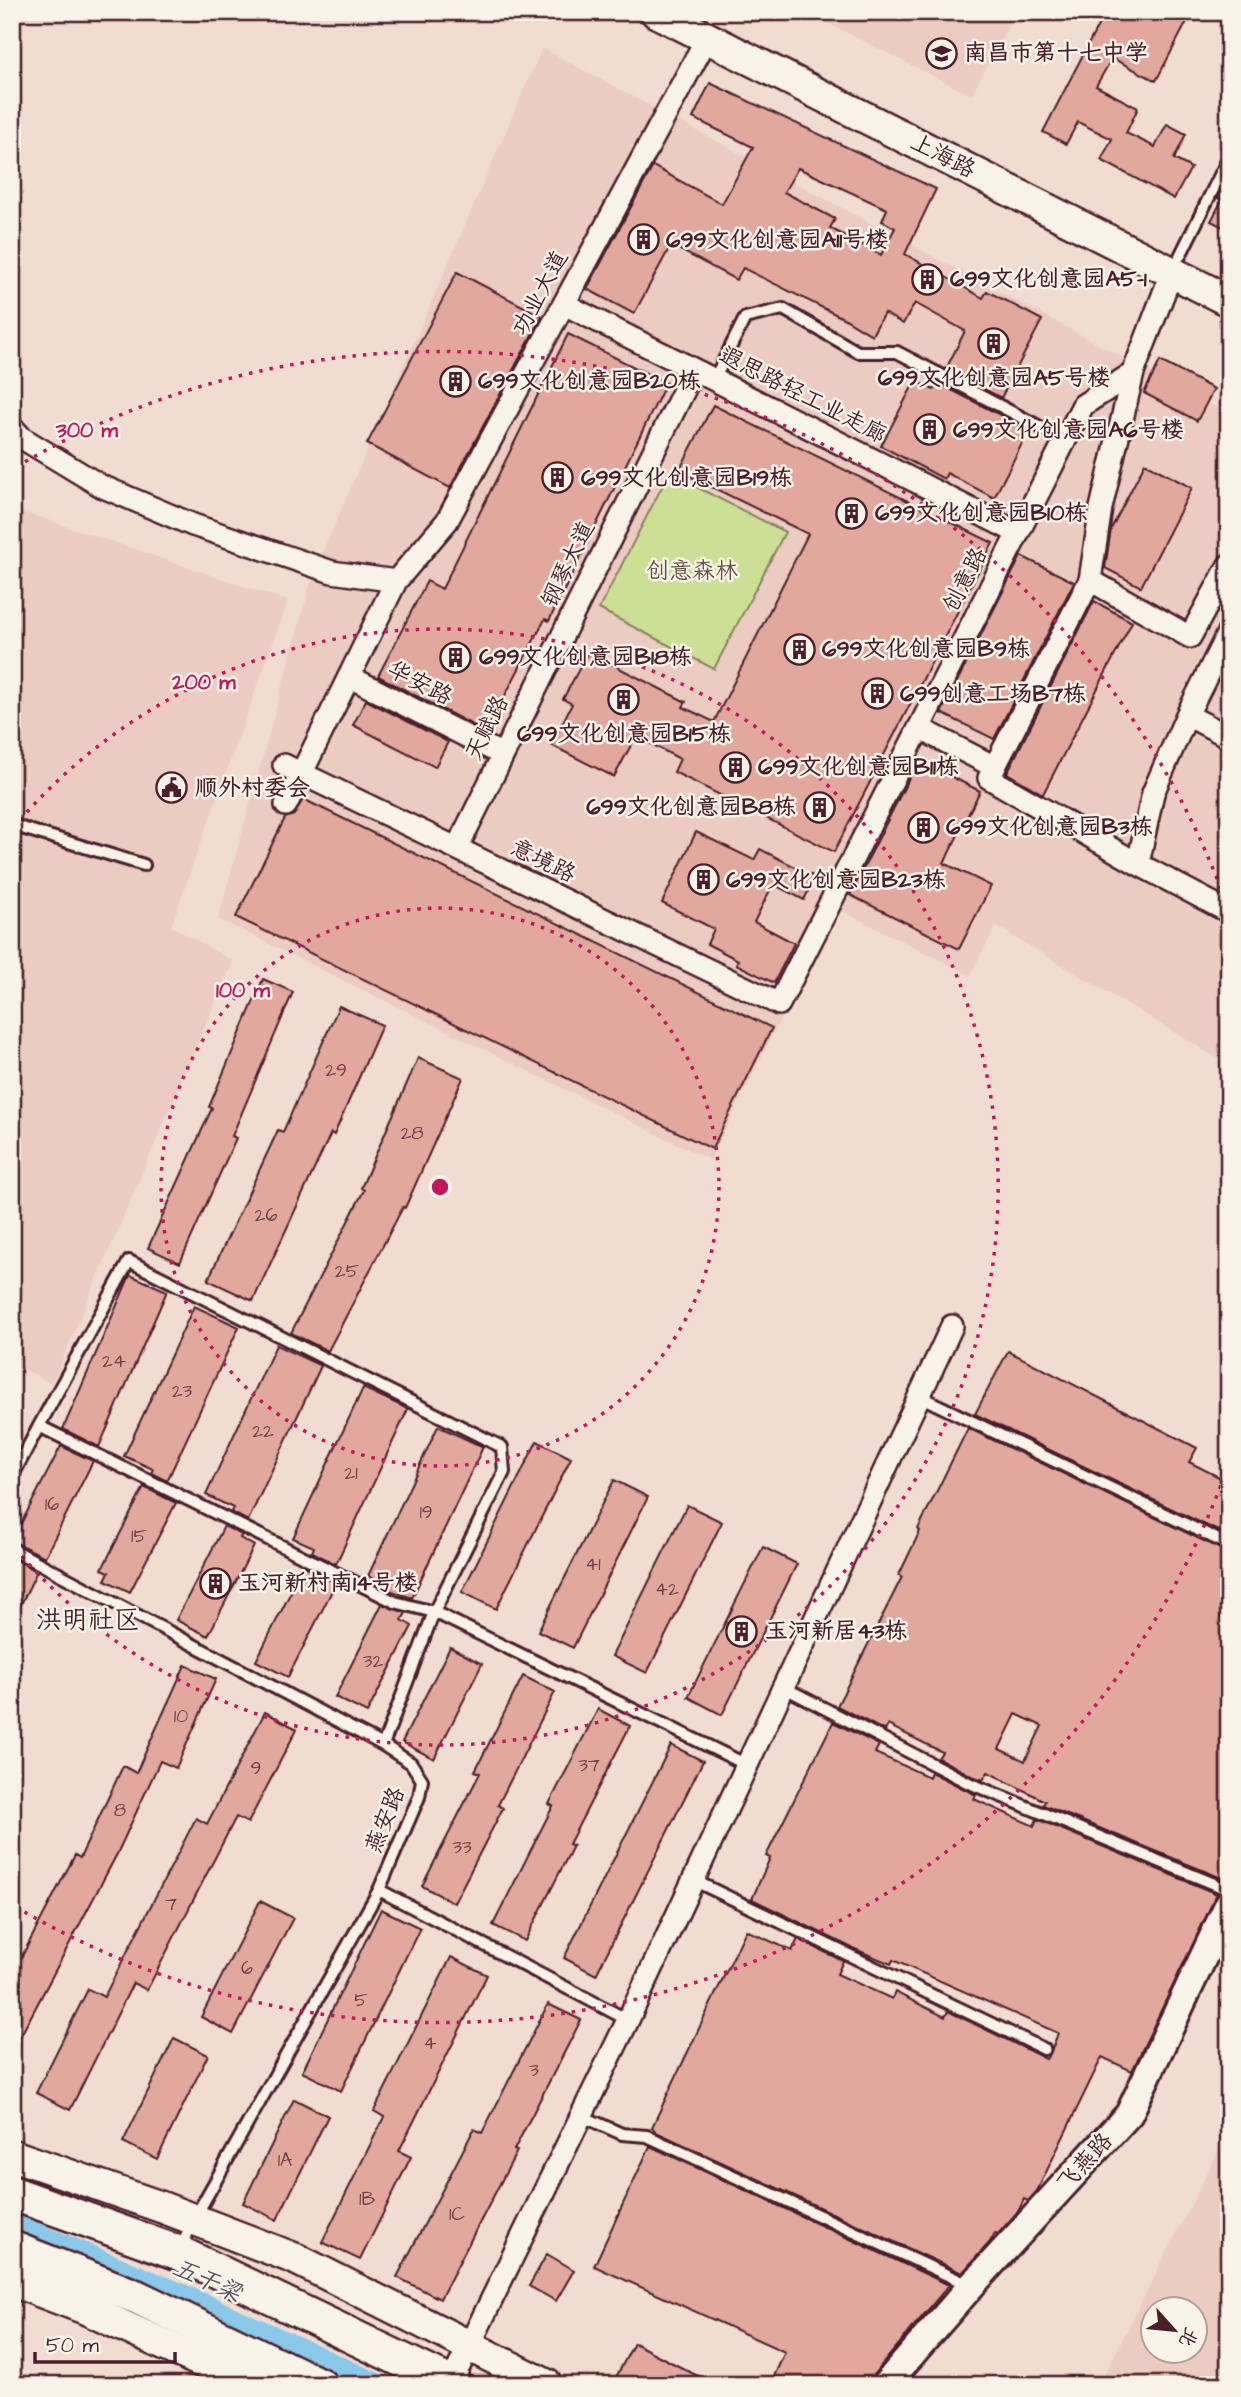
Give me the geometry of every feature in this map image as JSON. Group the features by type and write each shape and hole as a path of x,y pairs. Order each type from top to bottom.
{"main road":[{"name":"上海路","path":"656,12 702,25 1176,264 1229,301"},
{"name":"上海路","path":"1176,264 1229,280"},
{"path":"15,2166 194,2219 296,2259 547,2385"},
{"path":"12,2193 179,2253 452,2384"},
{"path":"12,2248 137,2297 320,2385"},
{"path":"12,2281 86,2309 252,2385"}],"street":[{"name":"功业大道","path":"286,805 293,769 350,677 396,581 447,521 564,304 702,25"},
{"path":"1176,264 1133,373 1101,508 1090,580 989,778 1138,864 1229,912"},
{"name":"遐思路轻工业走廊","path":"564,304 1018,533"},
{"name":"钢琴大道","path":"564,631 694,370"},
{"name":"创意路","path":"779,1004 1083,405 1133,373"},
{"path":"12,427 22,438 101,486 193,525 332,572 396,581"},
{"path":"1090,580 1190,637 1229,565"},
{"name":"天赋路","path":"457,848 564,631"},
{"path":"1138,864 1153,793 1187,715 1229,631"},
{"name":"华安路","path":"350,677 503,755"},
{"path":"1187,715 1229,737"},
{"path":"919,728 995,767"},
{"name":"意境路","path":"293,769 779,1004"},
{"path":"452,2384 628,2020 952,1326"},
{"name":"飞燕路","path":"885,2385 971,2286 1129,2114 1229,1903"}],"lane":[{"path":"1176,264 1229,157"},
{"path":"714,380 745,318 783,309 858,352 897,352 1065,440"},
{"path":"12,825 144,865"},
{"path":"12,1477 130,1261 502,1447 504,1472 434,1612 383,1745"},
{"path":"919,1396 1229,1545"},
{"path":"38,1426 395,1602 434,1612 747,1765"},
{"name":"燕安路","path":"12,1549 383,1745 411,1763 422,1780 419,1797 379,1890 194,2219 179,2253"},
{"path":"783,1687 969,1783 1229,1890"},
{"path":"694,1880 1044,2049"},
{"path":"379,1890 628,2020"},
{"path":"582,2116 622,2134 647,2136 971,2286"}],"shaded area":[{"name":"南昌市第十七中学","path":"805,12 1016,12 971,95"},
{"path":"542,48 1229,414 1229,1065 996,926 970,975 836,908 710,1160 218,919 313,574"},
{"path":"12,508 288,601 171,926 233,961 52,1384 12,1363"},
{"path":"1229,2130 1229,2385 1099,2385 1140,2305 1140,2366 1210,2366 1210,2296 1144,2296"}],"green space":[{"name":"创意森林","path":"669,473 785,532 714,669 599,609"}],"building":[{"path":"1105,12 1192,12 1156,81 1112,58 1096,86 1138,108 1126,133 1155,147 1167,124 1186,134 1174,159 1191,168 1174,199 1101,160 1112,139 1078,122 1066,144 1043,132"},
{"path":"710,83 936,189 905,254 983,298 987,291 1042,320 1001,398 946,369 965,331 915,303 903,324 884,313 872,335 743,268 736,280 671,245 634,314 587,289 653,166 722,204 753,147 693,118","holes":["798,168 887,209 882,221 895,228 881,255 830,228 835,219 784,192"]},
{"path":"1229,175 1229,230 1211,221 1222,200 1218,198"},
{"name":"699文化创意园B20栋","path":"457,272 542,316 450,488 367,444"},
{"name":"699文化创意园B19栋","path":"568,334 666,383 549,621 545,619 486,732 378,676 427,581 442,589"},
{"path":"1160,361 1214,389 1197,421 1144,393"},
{"path":"915,381 934,390 938,383 1029,430 994,498 947,473 944,479 881,446"},
{"path":"713,405 993,543 834,852 674,772 680,759 636,736 614,777 551,745 572,704 563,699 588,652 686,702 683,707 714,722 808,534 679,471"},
{"path":"1145,463 1192,488 1141,587 1105,568 1111,529"},
{"path":"1021,556 1074,582 994,739 941,713"},
{"path":"1094,601 1132,622 1043,794 1007,773"},
{"path":"366,700 448,742 435,767 353,725"},
{"name":"699文化创意园B3栋","path":"918,760 980,791 944,863 991,886 959,949 850,895"},
{"path":"303,799 772,1028 712,1149 236,917 285,818 294,815"},
{"path":"696,832 754,860 760,849 815,877 804,900 773,884 754,922 794,943 774,983 736,964 738,960 707,944 714,929 662,903"},
{"path":"263,979 293,992 232,1136 236,1138 180,1263 148,1248 212,1108 209,1107"},
{"path":"339,1006 382,1025 334,1135 331,1133 253,1301 208,1280 278,1130 283,1132"},
{"path":"418,1058 463,1078 405,1208 403,1207 328,1351 291,1333 364,1190 361,1188"},
{"path":"130,1275 167,1291 99,1447 63,1429"},
{"path":"194,1306 239,1327 167,1481 151,1473 153,1469 124,1456"},
{"path":"276,1345 321,1366 248,1521 231,1512 233,1508 206,1495"},
{"path":"1008,1351 1197,1448 1189,1462 1229,1482 1229,1513 1220,1532 975,1414"},
{"path":"363,1388 408,1409 336,1564 312,1552 314,1547 293,1538"},
{"path":"438,1426 483,1447 412,1598 389,1590 391,1587 368,1576"},
{"path":"968,1428 1229,1553 1229,1868 1224,1879 1043,1805 1045,1801 988,1772 983,1780 972,1776 938,1758 942,1752 888,1725 885,1731 837,1706 902,1577 899,1575 920,1531 918,1529","holes":["1016,1714 1042,1726 1025,1761 999,1749"]},
{"path":"537,1441 571,1458 496,1609 462,1592"},
{"path":"61,1446 93,1461 45,1557 12,1541"},
{"path":"614,1480 648,1497 573,1648 538,1631"},
{"path":"144,1487 176,1503 130,1592 105,1580 109,1572 102,1569"},
{"path":"687,1505 722,1522 647,1673 612,1656"},
{"name":"玉河新村南14号楼","path":"224,1526 242,1535 240,1538 254,1546 208,1636 176,1620"},
{"name":"玉河新居43栋","path":"763,1547 797,1564 722,1715 688,1697"},
{"path":"12,1558 37,1571 12,1623"},
{"path":"304,1566 336,1583 288,1677 256,1661"},
{"path":"382,1604 406,1613 402,1620 412,1626 367,1713 335,1697"},
{"path":"450,1647 482,1664 434,1759 402,1742"},
{"path":"185,1665 216,1679 176,1768 160,1761 117,1854 12,2052 12,1975 75,1855 80,1858 123,1766 136,1773"},
{"path":"523,1676 555,1692 498,1805 503,1808 454,1903 422,1886 480,1773 475,1771"},
{"path":"598,1709 630,1726 569,1844 573,1846 525,1941 493,1925 553,1806 549,1804"},
{"path":"265,1712 297,1729 248,1823 236,1817 147,1990 133,1983 70,2110 36,2093 88,1989 104,1997 196,1818 207,1824"},
{"path":"833,1722 879,1745 875,1753 929,1777 931,1772 976,1795 974,1799 1034,1826 1037,1819 1217,1894 1132,2071 1102,2057 1037,2191 1028,2201 1024,2199 1019,2210 998,2234 995,2233 962,2273 656,2132 652,2127 746,1930 792,1951 798,1939 843,1961 837,1974 892,1999 895,1992 945,2017 948,2011 1046,2059 1051,2052 1058,2033 893,1960 891,1964 850,1947 752,1899 770,1858 766,1856"},
{"path":"671,1745 703,1761 596,1975 564,1958"},
{"path":"260,1901 293,1918 233,2034 201,2017"},
{"path":"381,1909 420,1928 341,2091 302,2072"},
{"path":"451,1957 487,1975 399,2151 411,2157 360,2260 322,2242 384,2117 374,2111"},
{"path":"548,2004 581,2020 440,2299 397,2277 474,2129 482,2133"},
{"path":"174,2038 208,2055 157,2159 123,2142"},
{"path":"294,2099 328,2116 277,2220 243,2203"},
{"path":"650,2146 949,2285 873,2375 870,2385 826,2385 815,2379 812,2385 770,2385 785,2352 594,2266"},
{"path":"547,2254 574,2270 556,2301 529,2286"},
{"path":"634,2343 715,2385 626,2385 615,2379"}],"waterway":[{"name":"五干梁","path":"12,2222 182,2293 382,2385"}],"place":[{"name":"南昌市第十七中学","path":"941,53"},
{"name":"699文化创意园A11号楼","path":"643,240"},
{"name":"699文化创意园A5-1","path":"927,279"},
{"name":"699文化创意园A5号楼","path":"994,344"},
{"name":"699文化创意园B20栋","path":"455,381"},
{"name":"699文化创意园A6号楼","path":"930,430"},
{"name":"699文化创意园B19栋","path":"558,478"},
{"name":"699文化创意园B10栋","path":"852,513"},
{"name":"699文化创意园B9栋","path":"799,649"},
{"name":"699文化创意园B18栋","path":"456,657"},
{"name":"699创意工场B7栋","path":"877,694"},
{"name":"699文化创意园B15栋","path":"624,700"},
{"name":"699文化创意园B11栋","path":"735,767"},
{"name":"顺外村委会","path":"172,788"},
{"name":"699文化创意园B8栋","path":"819,807"},
{"name":"699文化创意园B3栋","path":"923,827"},
{"name":"699文化创意园B23栋","path":"703,880"},
{"name":"玉河新村南14号楼","path":"215,1583"},
{"name":"玉河新居43栋","path":"742,1631"}],"district":[{"name":"洪明社区","path":"88,1620"}]}
